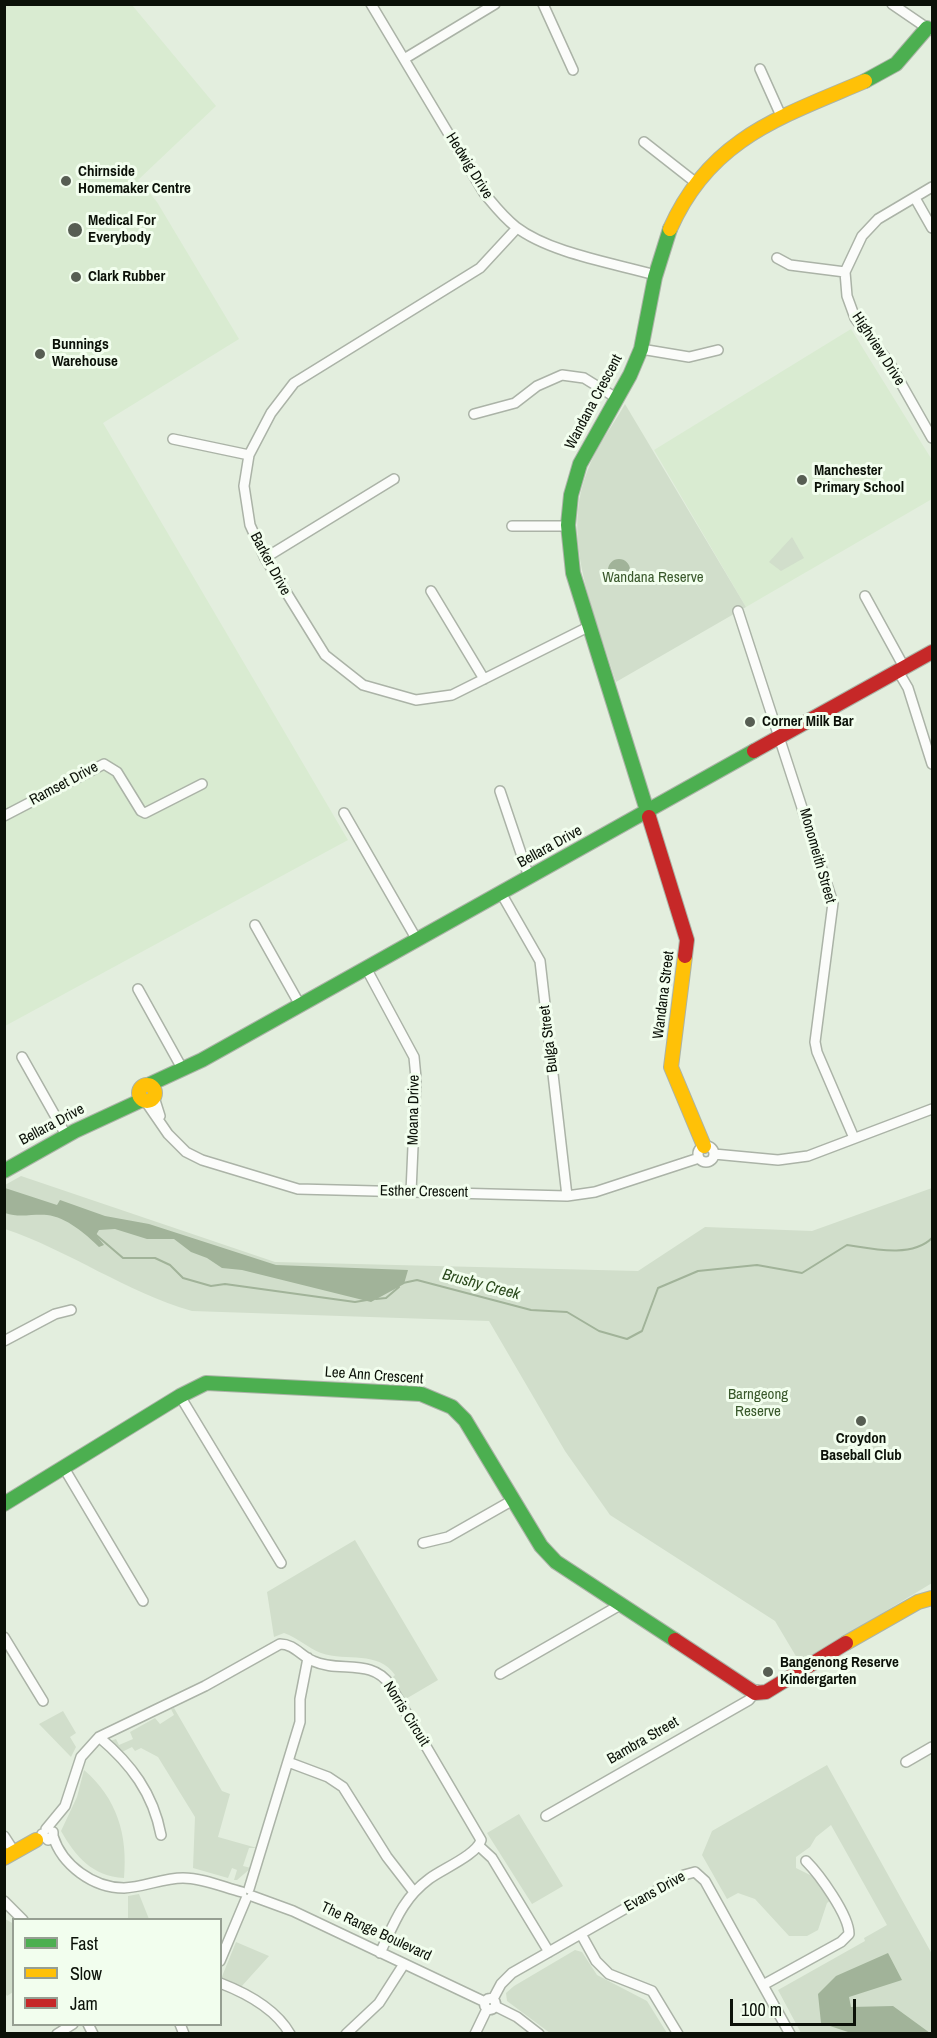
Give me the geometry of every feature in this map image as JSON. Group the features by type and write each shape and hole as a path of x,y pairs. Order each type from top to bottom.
{"street":[{"name":"Hedwig Drive","path":"371,4 484,193 500,212 517,228 557,247 655,275"},
{"path":"404,59 495,4"},
{"path":"543,4 573,70"},
{"path":"892,4 930,29"},
{"name":"Wandana Crescent","path":"647,811 573,573 566,526 579,466 618,399 641,349 655,275 674,219 695,182 717,158 742,139 782,118 890,69 930,29"},
{"path":"760,69 782,118"},
{"path":"644,142 695,182"},
{"path":"777,258 790,265 845,272 862,236 878,219 933,187"},
{"path":"915,198 933,228"},
{"name":"Barker Drive","path":"517,228 480,268 294,383 271,412 249,455 244,486 250,525 265,558 325,655 363,685 416,700 452,695 590,626"},
{"name":"Highview Drive","path":"845,272 847,296 855,318 890,364 933,438"},
{"path":"641,349 690,357 718,350"},
{"path":"474,414 515,403 537,386 562,375 584,378 618,399"},
{"path":"173,439 249,455"},
{"path":"265,558 394,479"},
{"path":"512,526 566,526"},
{"path":"431,591 484,679"},
{"path":"865,596 901,669 933,764"},
{"name":"Monomeith Street","path":"738,611 833,903 815,1042 817,1052 854,1138"},
{"name":"Bellara Drive","path":"4,1171 66,1136 147,1095 183,1070 933,652"},
{"name":"Ramset Drive","path":"4,816 104,764 117,772 141,811 145,813 202,784"},
{"path":"500,791 529,877"},
{"name":"Wandana Street","path":"647,811 687,940 671,1067 706,1153"},
{"path":"344,813 417,940"},
{"name":"Bulga Street","path":"501,893 540,962 567,1196"},
{"path":"255,926 300,1005"},
{"name":"Moana Drive","path":"366,968 414,1057 416,1078 411,1192"},
{"path":"138,989 183,1070"},
{"path":"22,1057 66,1136"},
{"name":"Esther Crescent","path":"147,1095 162,1125 178,1146 194,1157 298,1189 567,1196 595,1192 706,1153 778,1160 808,1156 933,1109"},
{"path":"4,1341 46,1318 71,1310"},
{"name":"Lee Ann Crescent","path":"4,1504 200,1385 214,1382 430,1396 452,1407 465,1420 548,1555 620,1605 756,1691"},
{"path":"180,1396 281,1563"},
{"path":"64,1468 143,1601"},
{"path":"423,1543 448,1537 513,1500"},
{"name":"Bambra Street","path":"546,1816 749,1700 756,1691 766,1692 787,1677 918,1602 933,1598"},
{"path":"500,1674 620,1605"},
{"path":"4,1637 43,1701"},
{"name":"Norris Circuit","path":"48,1837 54,1821 65,1806 81,1757 99,1737 205,1686 280,1644 291,1646 310,1660 373,1670 386,1678 480,1836 479,1846"},
{"path":"222,1955 247,1894 300,1722 303,1683 310,1660"},
{"path":"99,1737 125,1761 142,1784 155,1809 161,1835"},
{"path":"906,1762 933,1747"},
{"path":"287,1765 328,1778 343,1787 399,1872 416,1890"},
{"path":"4,1836 10,1856 48,1837"},
{"name":"The Range Boulevard","path":"48,1837 74,1869 101,1884 122,1888 171,1878 193,1878 280,1905 517,2017 538,2034"},
{"path":"378,1952 390,1928 416,1890 479,1846 492,1858 549,1952"},
{"path":"763,1985 842,1942 849,1934 847,1923 822,1879 806,1861"},
{"name":"Evans Drive","path":"490,2004 506,1979 684,1875 695,1872 705,1881 790,2034"},
{"path":"4,1901 20,1918"},
{"path":"581,1934 596,1961 609,1974 652,1991 678,2034"},
{"path":"346,2034 379,2003 401,1963"},
{"path":"222,1984 244,1993 269,2011 282,2022 290,2034"},
{"path":"475,2034 490,2004"},
{"path":"57,2034 71,2026"}],"shaded area":[{"path":"5,5 132,5 216,106 138,180 157,202 239,339 103,423 348,840 5,1026"},
{"name":"Manchester Primary School","path":"851,329 932,460 932,499 746,607 654,450"},
{"path":"619,559 627,562 630,570 627,578 619,581 611,578 608,570 611,562"},
{"path":"5,1188 57,1205 60,1200 105,1216 149,1224 276,1265 408,1270 404,1284 371,1302 242,1270 222,1268 207,1258 191,1252 174,1239 147,1239 115,1229 99,1230 96,1235 104,1245 99,1247 75,1227 54,1216 5,1213"},
{"path":"888,1953 902,1980 849,1997 851,2007 893,2006 930,2033 851,2033 821,2023 818,1994 836,1976"}],"green space":[{"name":"Wandana Reserve","path":"625,404 746,607 616,682 584,578 577,524 580,498 587,472"},
{"path":"792,537 804,558 781,571 769,562"},
{"name":"Barngeong Reserve","path":"21,1176 275,1262 638,1271 705,1227 812,1231 932,1188 932,1583 800,1663 775,1621 610,1515 565,1451 489,1321 192,1311 121,1283 52,1248 5,1229 5,1185"},
{"path":"355,1540 438,1680 404,1700 391,1679 395,1675 380,1662 321,1653 284,1633 274,1637 267,1592"},
{"path":"174,1708 222,1791 230,1794 218,1837 257,1848 249,1848 243,1866 251,1868 237,1880 234,1880 237,1870 232,1868 228,1878 193,1868 195,1817 158,1757 141,1748 135,1751 132,1747 122,1752 110,1741 116,1739 119,1745 133,1739 130,1732 155,1718 160,1724 174,1715 171,1709"},
{"path":"63,1711 76,1733 70,1737 76,1747 71,1757 39,1724"},
{"path":"827,1765 932,1954 932,2033 801,2033 778,1990 865,1941 864,1938 887,1925 831,1825 816,1837 810,1847 796,1857 796,1868 816,1878 830,1901 827,1903 818,1930 807,1936 789,1936 755,1899 738,1893 727,1899 702,1855 712,1831"},
{"path":"84,1770 105,1793 118,1818 124,1847 124,1878 103,1873 86,1864 61,1831 77,1797"},
{"path":"519,1814 563,1886 532,1904 487,1833"},
{"path":"139,1894 149,1918 128,1918 128,1896"},
{"path":"5,1919 12,1923 12,1993 7,1996 4,1991"},
{"path":"236,1942 269,1956 241,1987 222,1979"},
{"path":"575,1950 582,1952 597,1975 647,2001 667,2033 550,2033 507,2001 506,1993 514,1986"}],"waterway":[{"name":"Brushy Creek","path":"95,1234 123,1258 155,1258 170,1265 183,1278 211,1286 225,1284 355,1302 367,1300"},
{"name":"Brushy Creek","path":"403,1283 417,1280 531,1310 567,1312 599,1331 627,1339 642,1331 658,1288 698,1271 757,1265 802,1273 847,1245 880,1250 903,1250 924,1244 932,1238"},
{"name":"Brushy Creek","path":"376,1299 386,1298 399,1287"}],"traffic: fast":[{"path":"865,81 896,64 927,28"},
{"path":"649,817 573,573 568,525 571,495 580,464 630,375 641,349 655,277 670,229"},
{"path":"148,1085 202,1060 754,751"},
{"path":"4,1171 75,1131 142,1100"},
{"path":"4,1504 180,1396 206,1383 421,1394 452,1407 465,1420 541,1546 556,1562 675,1640"}],"traffic: slow":[{"path":"670,229 686,198 727,152 751,134 777,120 865,81"},
{"path":"685,956 671,1067 704,1146"},
{"path":"144,1085 150,1085 155,1093 153,1099 144,1101 139,1096 139,1090 144,1085"},
{"path":"846,1643 918,1602 932,1598"},
{"path":"4,1858 36,1840"}],"traffic: jam":[{"path":"754,751 932,652"},
{"path":"649,817 687,940 685,956"},
{"path":"675,1640 755,1693 766,1692 846,1643"}],"place":[{"name":"Chirnside Homemaker Centre","path":"66,181"},
{"name":"Medical For Everybody","path":"75,230"},
{"name":"Clark Rubber","path":"76,277"},
{"name":"Bunnings Warehouse","path":"40,354"},
{"name":"Manchester Primary School","path":"802,480"},
{"name":"Corner Milk Bar","path":"750,722"},
{"name":"Croydon Baseball Club","path":"861,1421"},
{"name":"Bangenong Reserve Kindergarten","path":"768,1672"}]}
